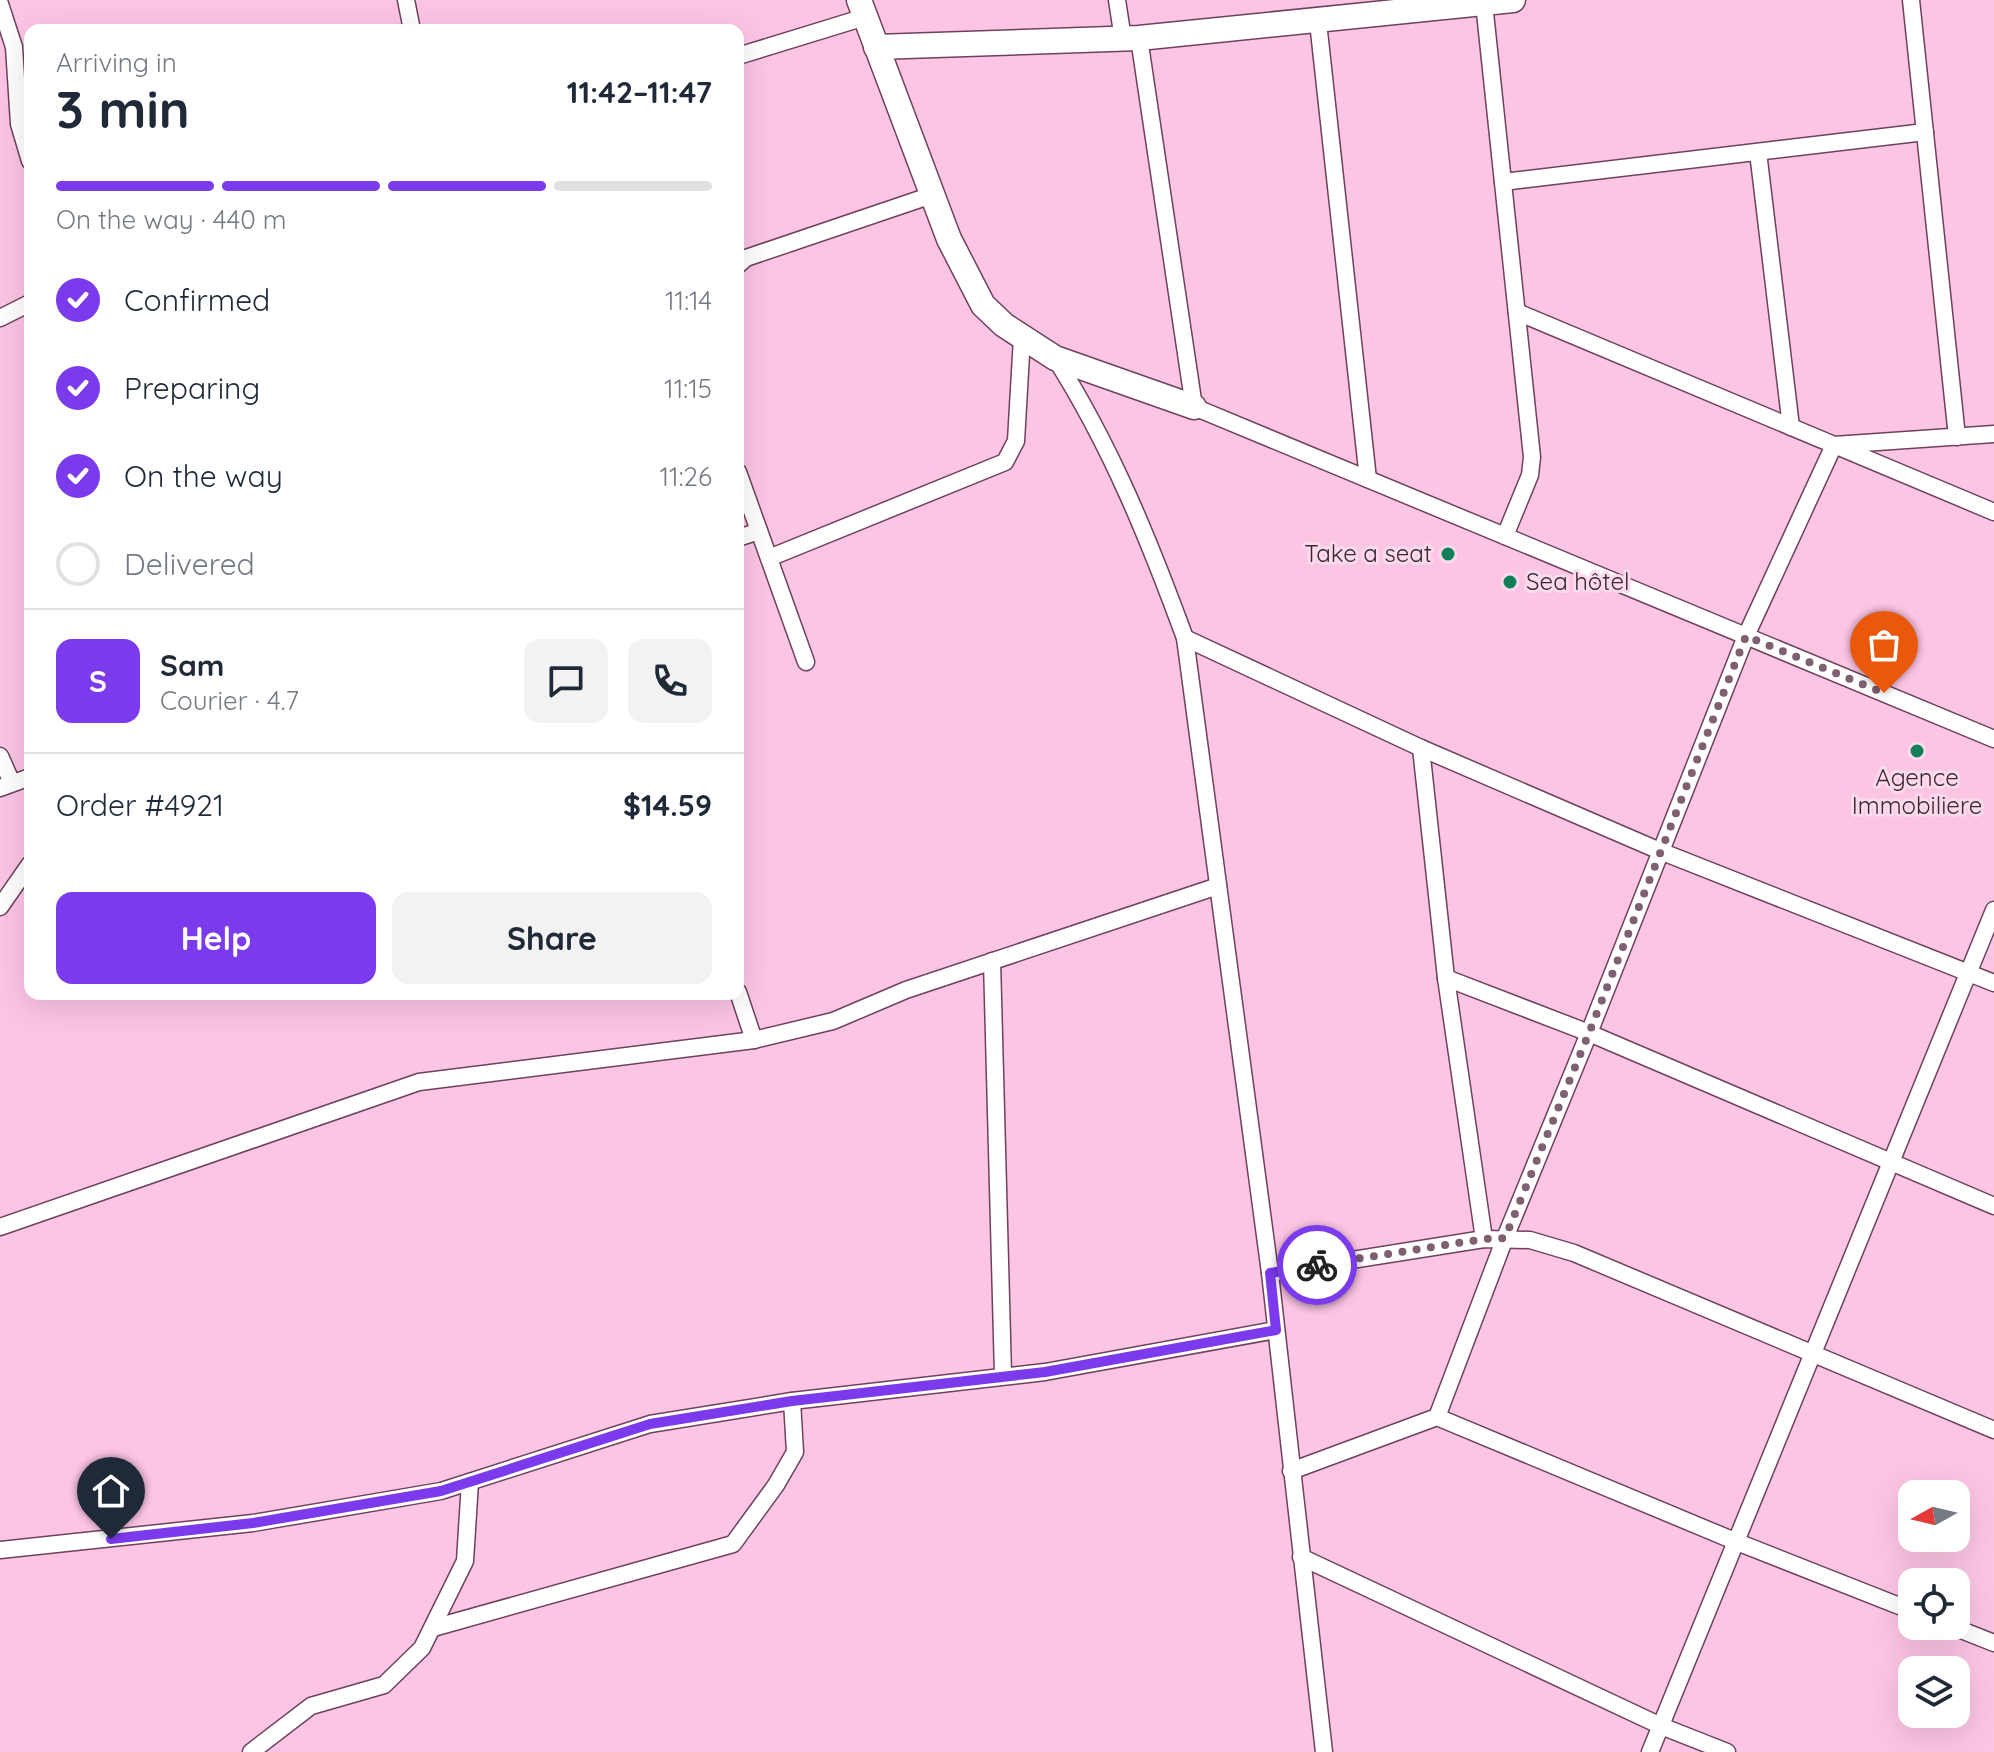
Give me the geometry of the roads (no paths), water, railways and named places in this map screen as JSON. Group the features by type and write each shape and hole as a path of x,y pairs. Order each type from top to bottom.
{"street":[{"path":"406,0 411,24"},
{"path":"1117,0 1131,39 1194,407"},
{"path":"876,47 1131,39 1513,0"},
{"path":"1911,0 1957,437"},
{"path":"1484,3 1532,457 1530,475 1505,536"},
{"path":"0,4 12,39 19,124 24,141"},
{"path":"744,54 862,8 932,195 968,279 983,305 1022,337 1055,358 1194,407 1994,739"},
{"path":"1318,22 1368,479"},
{"path":"1503,182 1925,132"},
{"path":"1758,152 1791,427"},
{"path":"744,260 932,195"},
{"path":"0,318 24,306"},
{"path":"1517,312 1994,512"},
{"path":"769,558 1005,462 1016,441 1022,337"},
{"path":"1055,358 1087,409 1109,453 1185,638 1270,1273 1324,1752"},
{"path":"1834,445 1994,434"},
{"path":"1437,1417 1505,1238 1746,636 1834,445"},
{"path":"744,489 806,662"},
{"path":"744,536 759,531"},
{"path":"1185,638 1421,748 1660,851 1994,983"},
{"path":"1421,748 1446,978 1484,1239"},
{"path":"0,756 6,786"},
{"path":"0,907 24,873"},
{"path":"0,1227 419,1082 754,1040 833,1021 906,990 1218,886"},
{"path":"1650,1752 1994,910"},
{"path":"992,961 1003,1375"},
{"path":"1446,978 1589,1033 1994,1206"},
{"path":"741,1000 754,1040"},
{"path":"1270,1273 1484,1239 1505,1238 1556,1246 1994,1430"},
{"path":"0,1550 253,1523 441,1491 650,1424 792,1401 1045,1372 1276,1330"},
{"path":"433,1628 733,1544 776,1485 795,1452 792,1401"},
{"path":"1291,1471 1437,1417 1898,1605"},
{"path":"251,1752 311,1706 384,1685 422,1648 465,1561 470,1482"},
{"path":"1301,1557 1661,1726 1727,1752"},
{"path":"1970,1634 1994,1643"}],"place":[{"name":"Take a seat","path":"1448,554"},
{"name":"Sea hôtel","path":"1510,582"},
{"name":"Agence Immobiliere","path":"1917,751"}]}
